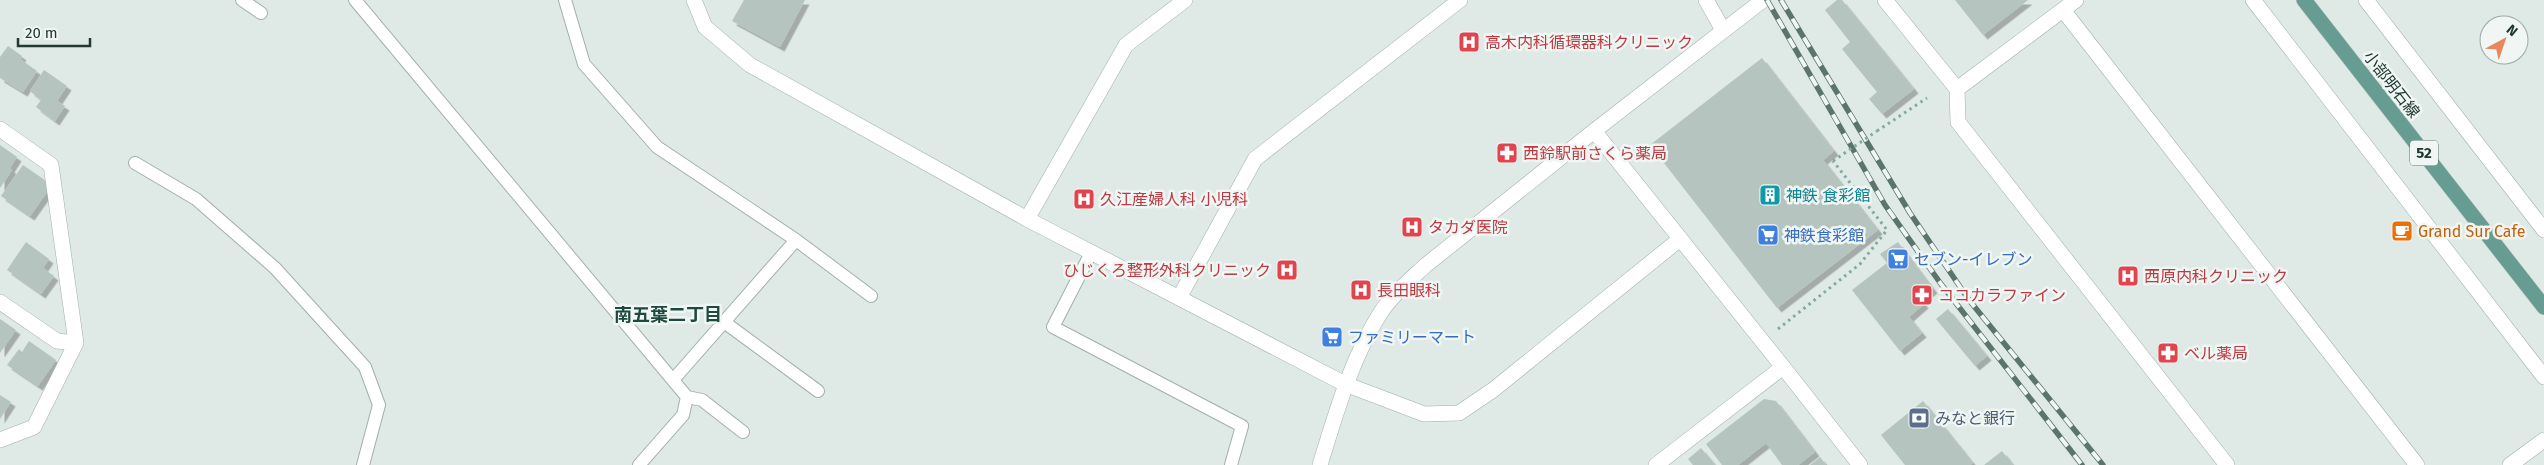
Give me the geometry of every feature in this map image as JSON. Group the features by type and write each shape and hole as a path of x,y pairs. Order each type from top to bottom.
{"main road":[{"name":"小部明石線","path":"2304,0 2544,307"}],"street":[{"path":"694,0 705,27 750,65 1027,219 1345,384 1424,414 1459,413 1494,390 1680,239"},
{"path":"1179,298 1255,159 1460,0"},
{"path":"1706,0 1723,30"},
{"path":"1320,465 1345,384 1382,311 1403,286 1426,264 1763,0"},
{"path":"1885,0 1957,89 1958,122 2227,465"},
{"path":"1957,89 2076,0"},
{"path":"2253,0 2544,377"},
{"path":"2366,0 2544,230"},
{"path":"1027,219 1126,45 1174,3"},
{"path":"2063,10 2417,465"},
{"path":"0,129 52,165 76,344 34,427 0,440"},
{"path":"1594,131 1860,465"},
{"path":"0,302 57,341 76,344"},
{"path":"1656,465 1783,367"},
{"path":"2510,465 2544,440"}],"lane":[{"path":"242,0 261,13"},
{"path":"355,0 687,397 702,400 744,432"},
{"path":"565,0 584,64 658,147 796,240 871,296"},
{"path":"136,163 196,199 275,268 365,367 379,405 363,465"},
{"path":"673,380 796,240"},
{"path":"1091,252 1053,327 1242,426 1231,465"},
{"path":"724,322 818,391"},
{"path":"639,465 684,415 687,397"}],"path":[{"path":"1778,328 1860,264 1887,230 1833,161 1927,98"}],"building":[{"path":"744,0 805,0 780,47 732,21"},
{"path":"1837,0 1842,0 1914,89 1882,114 1869,99 1877,92 1842,49 1850,42 1825,10"},
{"path":"1955,0 2028,0 1983,35"},
{"path":"8,46 22,56 20,59 37,71 23,92 0,78 0,57"},
{"name":"神鉄 食彩館","path":"1762,58 1834,151 1823,160 1878,230 1777,308 1650,145"},
{"path":"44,70 67,86 57,101 65,106 55,121 36,107 41,100 30,91"},
{"path":"0,145 17,157 10,168 12,170 0,188"},
{"path":"23,165 52,185 30,216 1,196"},
{"path":"26,242 49,259 43,268 54,276 41,294 7,270"},
{"path":"1898,242 1933,289 1920,299 1924,304 1909,317 1922,333 1900,351 1852,290 1887,263 1880,254"},
{"path":"1948,309 1987,356 1975,366 1936,319"},
{"path":"0,319 16,330 0,353"},
{"path":"29,341 56,360 38,386 7,365 19,349 22,352"},
{"path":"0,395 11,402 0,419"},
{"path":"1764,399 1776,401 1815,452 1798,465 1782,465 1766,443 1738,465 1722,465 1706,444"},
{"name":"みなと銀行","path":"1923,401 1973,463 1970,465 1905,465 1881,435"},
{"path":"1701,448 1715,465 1693,465 1688,459"},
{"path":"2002,451 2013,465 1984,465"},
{"path":"1820,457 1826,465 1810,465"}],"railway":[{"path":"1767,0 1885,205 1941,284 2082,465"},
{"path":"1781,0 1910,213 1969,300 2103,465"}],"place":[{"name":"高木内科循環器科クリニック","path":"1469,42"},
{"name":"西鈴駅前さくら薬局","path":"1507,153"},
{"name":"神鉄 食彩館","path":"1770,195"},
{"name":"久江産婦人科 小児科","path":"1084,199"},
{"name":"タカダ医院","path":"1412,227"},
{"name":"Grand Sur Cafe","path":"2402,231"},
{"name":"神鉄食彩館","path":"1768,235"},
{"name":"セブン-イレブン","path":"1898,259"},
{"name":"ひじくろ整形外科クリニック","path":"1287,270"},
{"name":"西原内科クリニック","path":"2128,276"},
{"name":"長田眼科","path":"1361,290"},
{"name":"ココカラファイン","path":"1922,295"},
{"name":"ファミリーマート","path":"1332,337"},
{"name":"ベル薬局","path":"2168,353"},
{"name":"みなと銀行","path":"1919,418"}],"district":[{"name":"南五葉二丁目","path":"668,315"}]}
